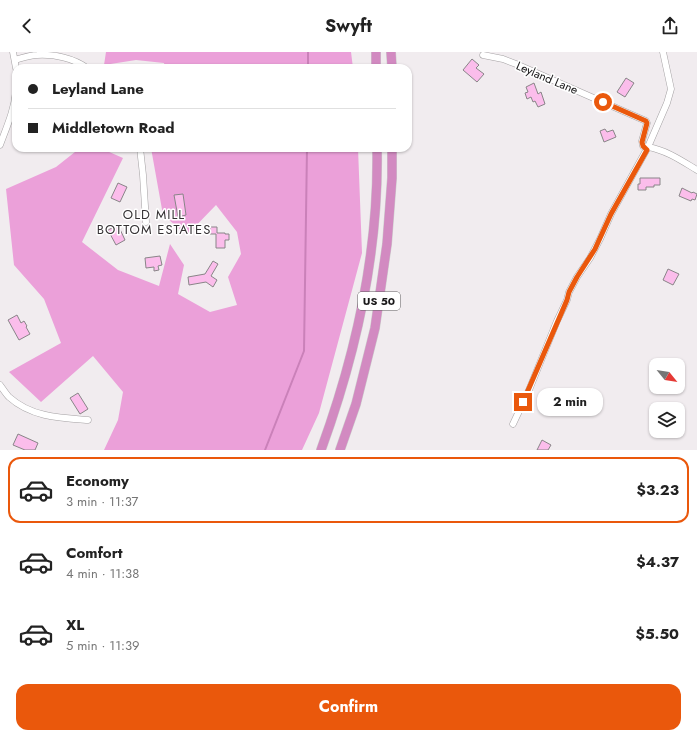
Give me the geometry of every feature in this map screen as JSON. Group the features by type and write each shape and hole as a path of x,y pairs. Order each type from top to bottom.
{"highway":[{"path":"376,52 376,64"},
{"path":"391,52 392,64"},
{"name":"US 50","path":"320,448 351,356 358,328 369,265 376,203 377,152"},
{"name":"US 50","path":"340,450 356,404 375,328 387,244 392,178 392,152"}],"street":[{"path":"13,52 16,64"},
{"path":"513,424 529,390 569,292 597,246 611,214 648,148 667,103 671,89 664,52"},
{"path":"15,60 36,55 58,56 81,64"},
{"name":"Leyland Lane","path":"483,55 503,59 516,64 646,121 647,123 642,142 643,146 648,148"},
{"path":"0,145 12,111"},
{"path":"648,148 657,149 697,170"},
{"path":"140,152 146,222"},
{"path":"0,384 8,396 22,406 39,414 51,417 88,420"}],"shaded area":[{"path":"106,52 351,52 352,64 164,64 136,60 104,64"},
{"path":"75,152 109,152 123,158 82,242 118,270 159,286 170,244 184,265 178,294 210,312 237,305 228,277 241,254 237,232 216,205 187,235 163,215 152,152 358,152 362,253 319,413 302,450 104,450 118,420 123,392 93,356 41,402 9,372 61,343 44,299 14,265 6,189 56,167"}],"building":[{"path":"472,59 479,65 476,68 484,74 477,82 463,70"},
{"path":"626,78 634,83 625,97 617,92"},
{"path":"534,83 538,94 541,92 545,104 538,107 535,101 533,102 531,97 527,99 525,93 528,92 526,87"},
{"path":"605,129 607,132 613,130 616,137 604,142 600,131"},
{"path":"640,178 660,178 660,185 646,187 646,190 638,190"},
{"path":"118,183 127,187 120,202 111,198"},
{"path":"682,188 697,194 695,200 692,199 691,201 679,196"},
{"path":"183,194 186,215 178,217 174,195"},
{"path":"118,225 125,240 116,245 108,230"},
{"path":"210,227 217,227 217,233 229,234 229,240 225,240 225,248 216,248 216,234 210,234"},
{"path":"160,256 162,265 158,266 159,270 154,271 154,267 146,268 145,258"},
{"path":"213,261 218,264 211,276 217,280 213,287 206,282 189,285 188,277 205,274"},
{"path":"668,269 679,274 673,285 663,280"},
{"path":"17,315 21,323 24,321 30,334 19,340 8,320"},
{"path":"78,393 88,409 80,414 70,398"},
{"path":"18,434 38,443 35,450 25,450 13,445"},
{"path":"542,440 551,445 548,450 537,450"}],"waterway":[{"path":"308,52 308,64"},
{"path":"265,450 304,351 307,152"}],"district":[{"name":"OLD MILL BOTTOM ESTATES","path":"154,222"}],"route":[{"path":"523,402 567,300 569,292 595,249 611,214 647,150 643,146 642,142 647,123 646,121 603,102"}]}
